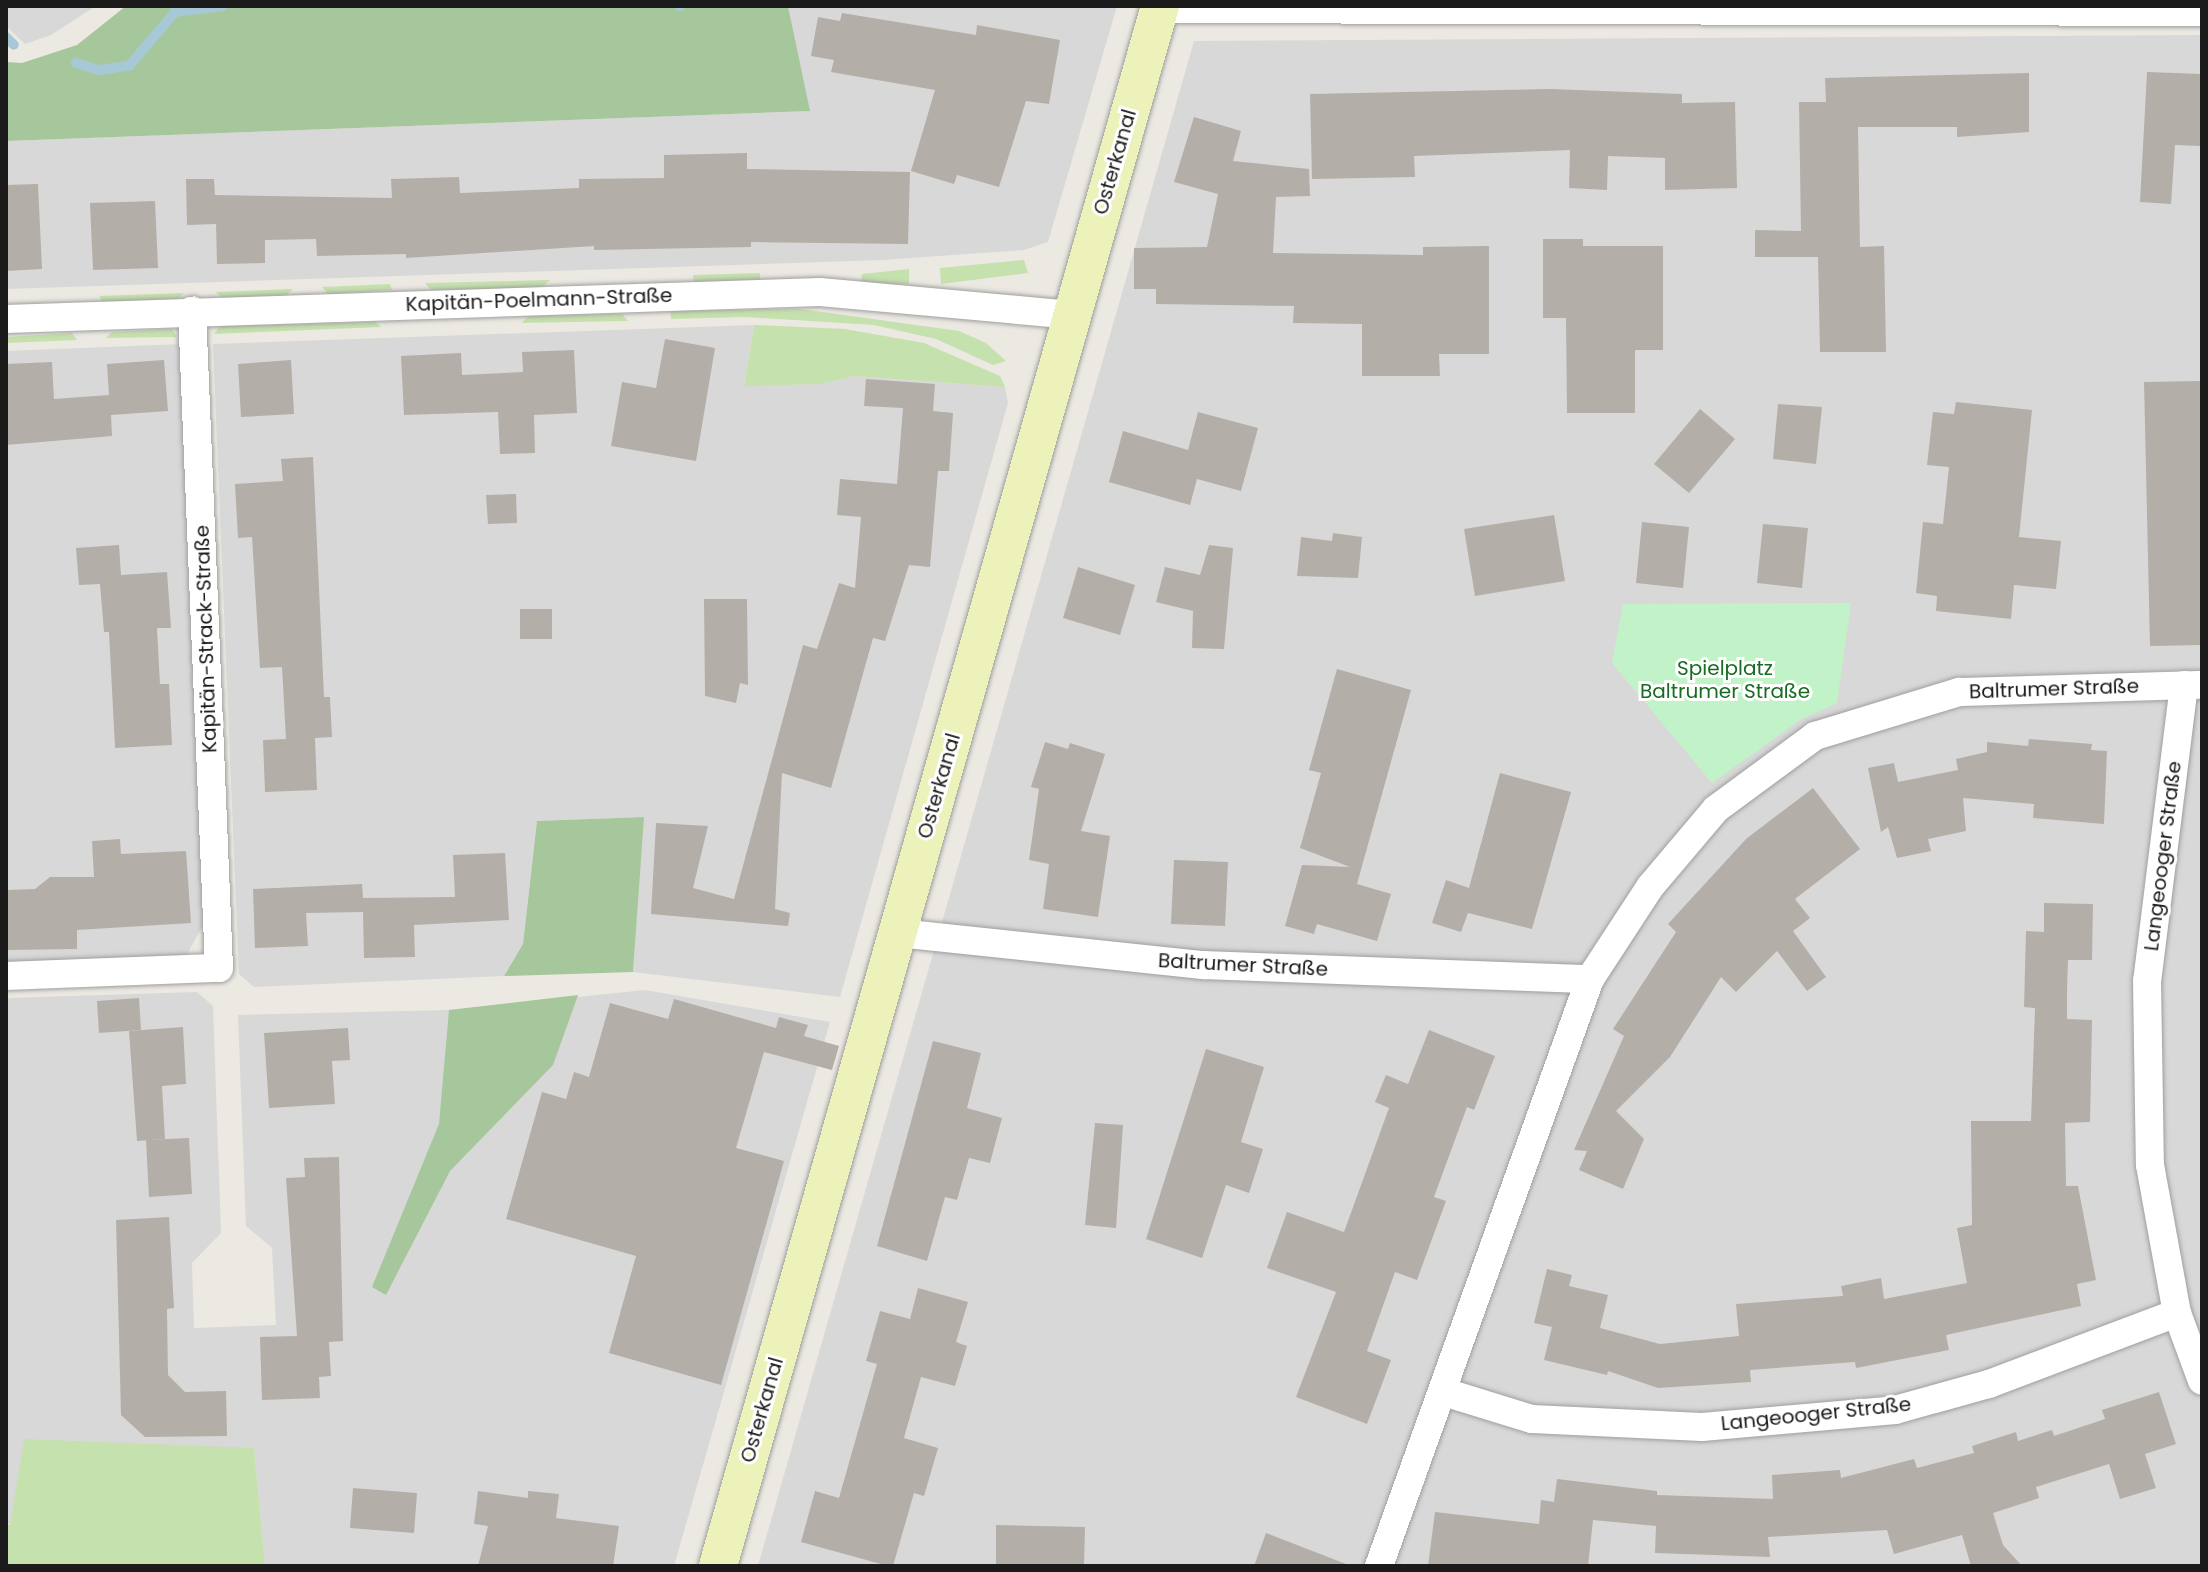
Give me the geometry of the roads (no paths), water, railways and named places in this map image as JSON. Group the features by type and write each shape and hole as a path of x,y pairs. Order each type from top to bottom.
{"main road":[{"name":"Osterkanal","path":"718,1566 1159,8"}],"street":[{"path":"1159,8 2202,12"},
{"name":"Kapitän-Poelmann-Straße","path":"6,319 820,292 1071,315"},
{"name":"Kapitän-Strack-Straße","path":"6,976 219,968 192,311"},
{"name":"Baltrumer Straße","path":"1379,1566 1590,979 1650,887 1716,809 1815,736 1959,692 2193,685"},
{"name":"Langeooger Straße","path":"2193,685 2147,981 2150,1165 2177,1313 2202,1381"},
{"name":"Baltrumer Straße","path":"898,933 1203,965 1590,979"},
{"name":"Langeooger Straße","path":"1444,1392 1532,1419 1702,1427 1895,1410 1989,1384 2177,1313"}],"waterway":[{"path":"76,63 99,70 129,66 175,12 223,6"},
{"path":"6,37 14,45"}],"park label":[{"name":"Spielplatz Baltrumer Straße","path":"1725,680"}]}
